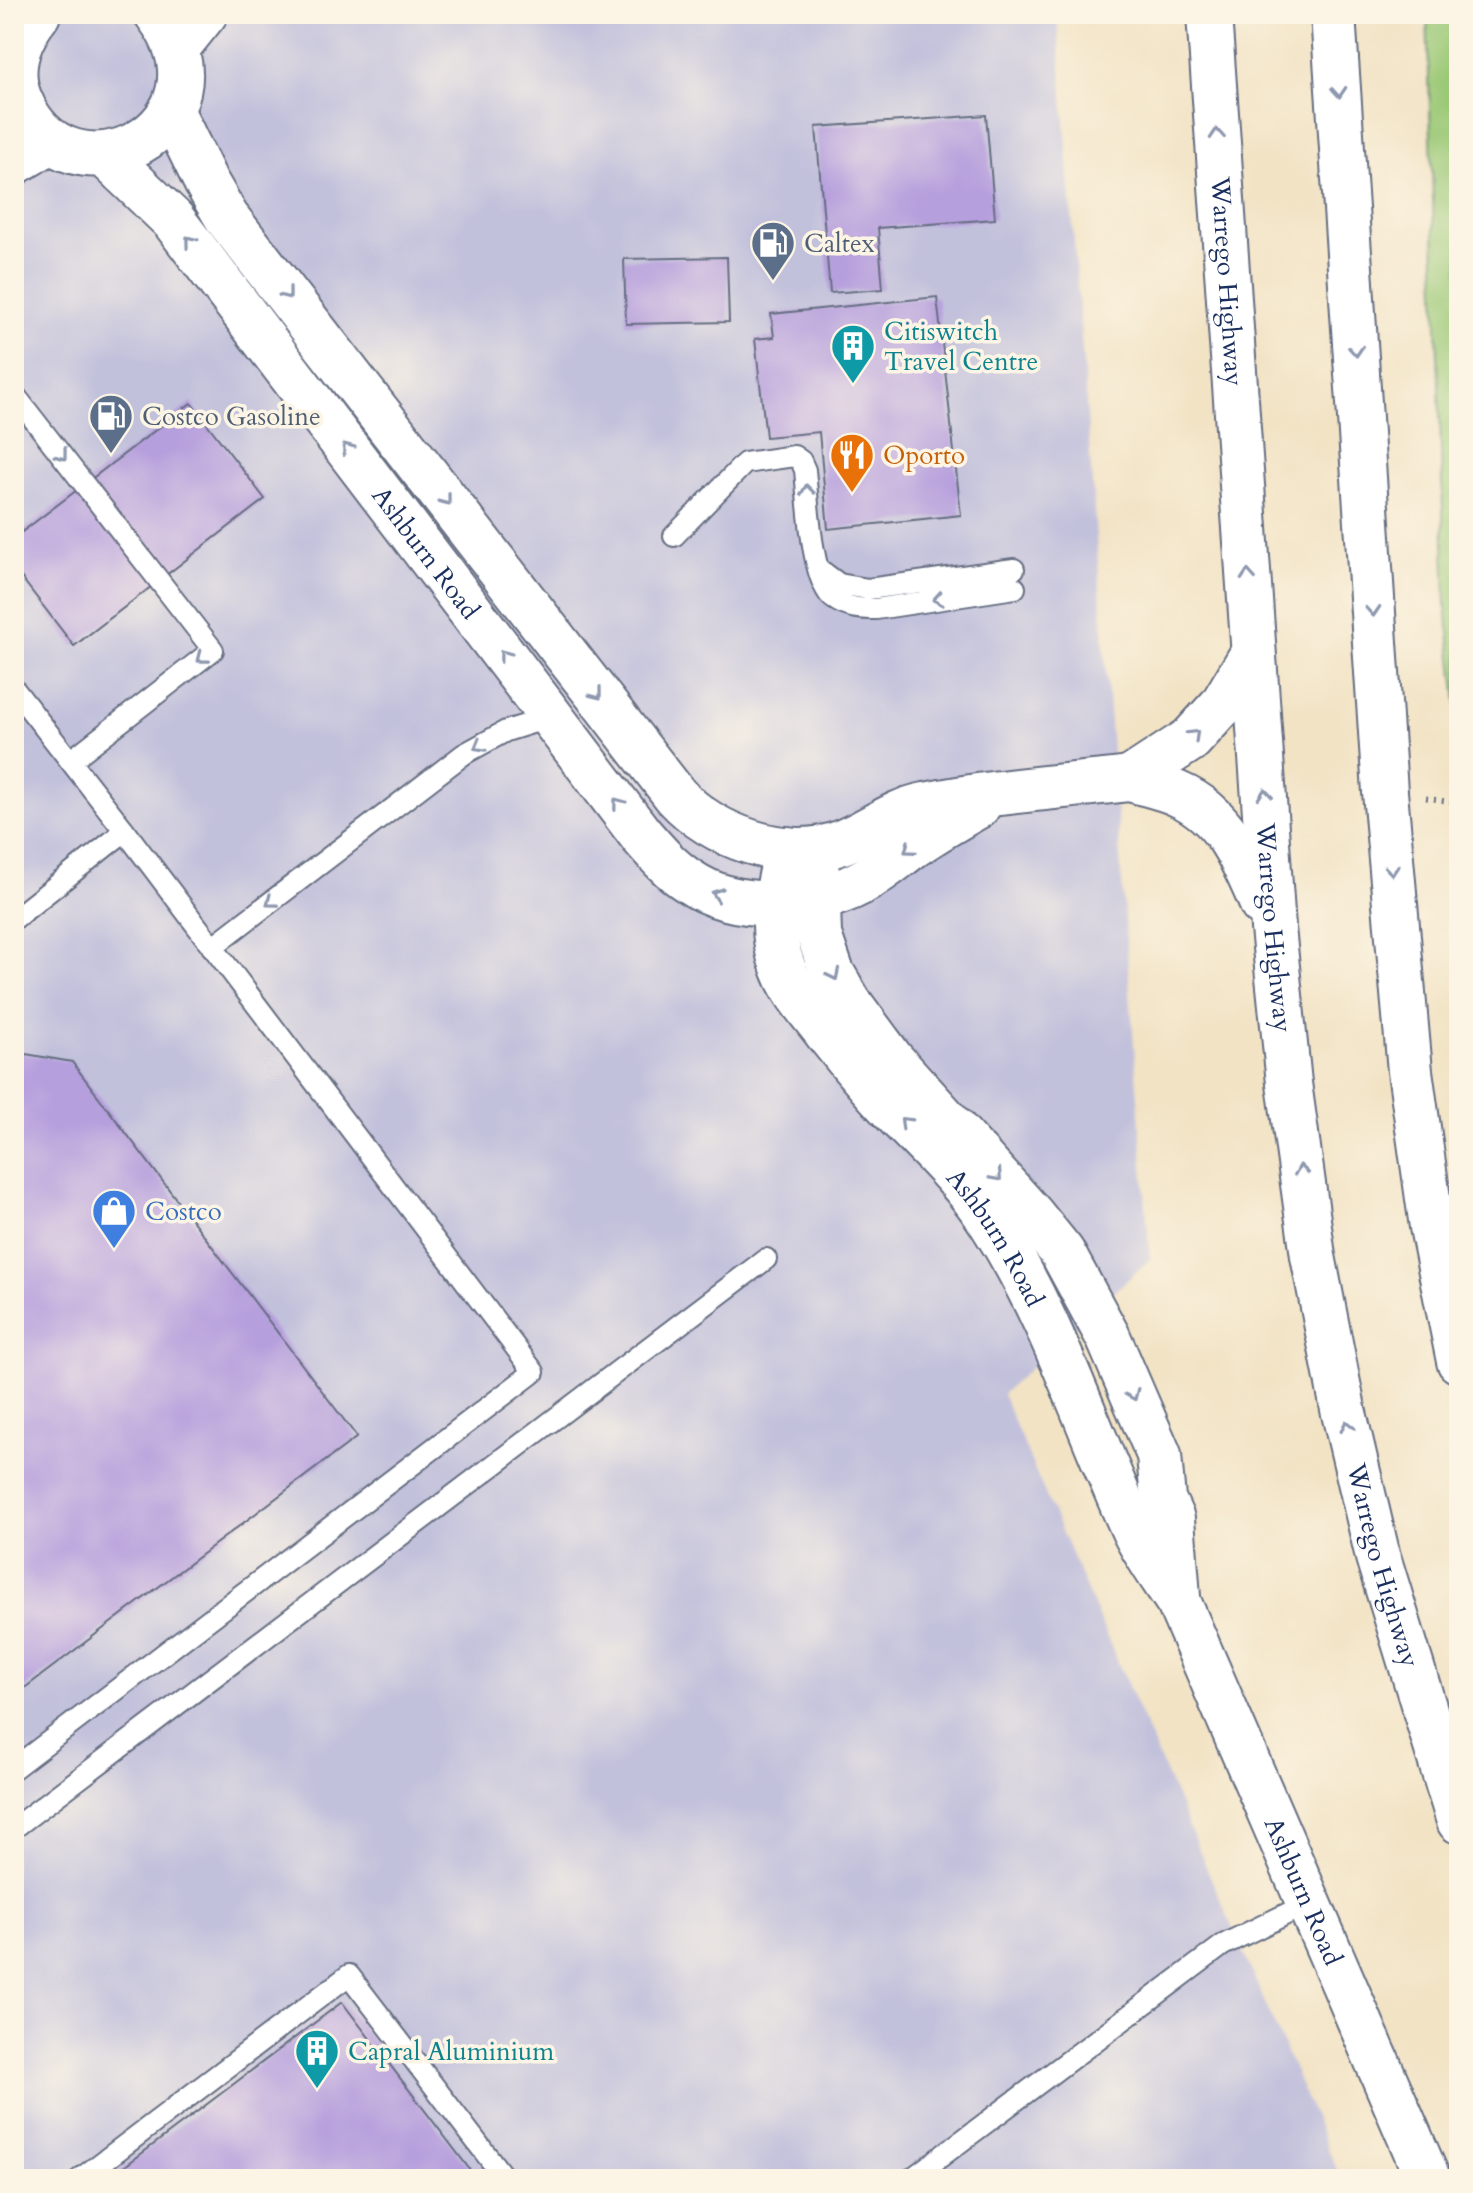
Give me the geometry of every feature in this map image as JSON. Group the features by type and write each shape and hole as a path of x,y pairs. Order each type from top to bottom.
{"main road":[{"name":"Warrego Highway","path":"1209,14 1273,928 1289,1083 1313,1256 1343,1409 1378,1557 1459,1821"},
{"path":"1333,14 1385,792 1410,1071 1432,1227 1459,1361"},
{"path":"26,19 16,60 16,95 31,120 53,142 78,153 105,155 132,148 155,132 171,110 181,71 167,32"},
{"name":"Ashburn Road","path":"171,110 227,218 676,796 692,813 730,836 802,849"},
{"name":"Ashburn Road","path":"105,155 173,220 641,835 667,864 691,883 730,899 774,903 817,900"},
{"path":"1130,779 1191,739 1222,705 1253,653"},
{"path":"802,849 858,836 913,807 1130,779 1177,793 1200,806 1219,823 1236,846 1273,928"},
{"path":"817,900 861,883 930,834 999,795"},
{"name":"Ashburn Road","path":"802,849 817,900 819,935 825,955 849,1002 892,1060 1062,1252 1108,1337 1159,1455 1163,1499 1172,1519 1179,1603"},
{"name":"Ashburn Road","path":"802,849 774,903 778,950 793,987 853,1066 969,1192 1021,1272 1083,1405 1136,1534 1179,1603 1428,2179"}],"street":[{"path":"167,32 207,14"},
{"path":"14,165 53,142"}],"lane":[{"path":"14,394 213,650 70,761"},
{"path":"674,536 745,463 794,456 801,461 805,470 816,567 839,584 868,589 1014,578"},
{"path":"14,689 534,1372 14,1768"},
{"path":"212,947 464,754 506,731 551,717"},
{"path":"14,919 125,831"},
{"path":"14,1828 766,1259"},
{"path":"911,2179 1223,1945 1309,1903"},
{"path":"80,2179 349,1975 505,2179"}],"path":[{"path":"1454,14 1459,115"}],"shaded area":[{"path":"14,14 1057,14 1150,1259 1002,1394 1341,2179 14,2179"}],"green space":[{"path":"1427,14 1459,14 1459,718 1446,608"}],"building":[{"path":"986,115 995,219 878,228 883,289 830,293 816,127"},
{"path":"727,257 729,322 626,324 624,259"},
{"name":"Citiswitch Travel Centre","path":"937,297 961,515 828,529 819,432 766,437 755,339 774,337 771,314"},
{"path":"191,403 265,499 74,646 14,568 14,538"},
{"name":"Costco","path":"14,1052 72,1062 357,1437 14,1696"},
{"name":"Capral Aluminium","path":"342,2002 477,2179 108,2179"}],"place":[{"name":"Caltex","path":"773,282"},
{"name":"Citiswitch Travel Centre","path":"853,385"},
{"name":"Costco Gasoline","path":"111,455"},
{"name":"Oporto","path":"852,494"},
{"name":"Costco","path":"114,1250"},
{"name":"Capral Aluminium","path":"317,2090"}]}
